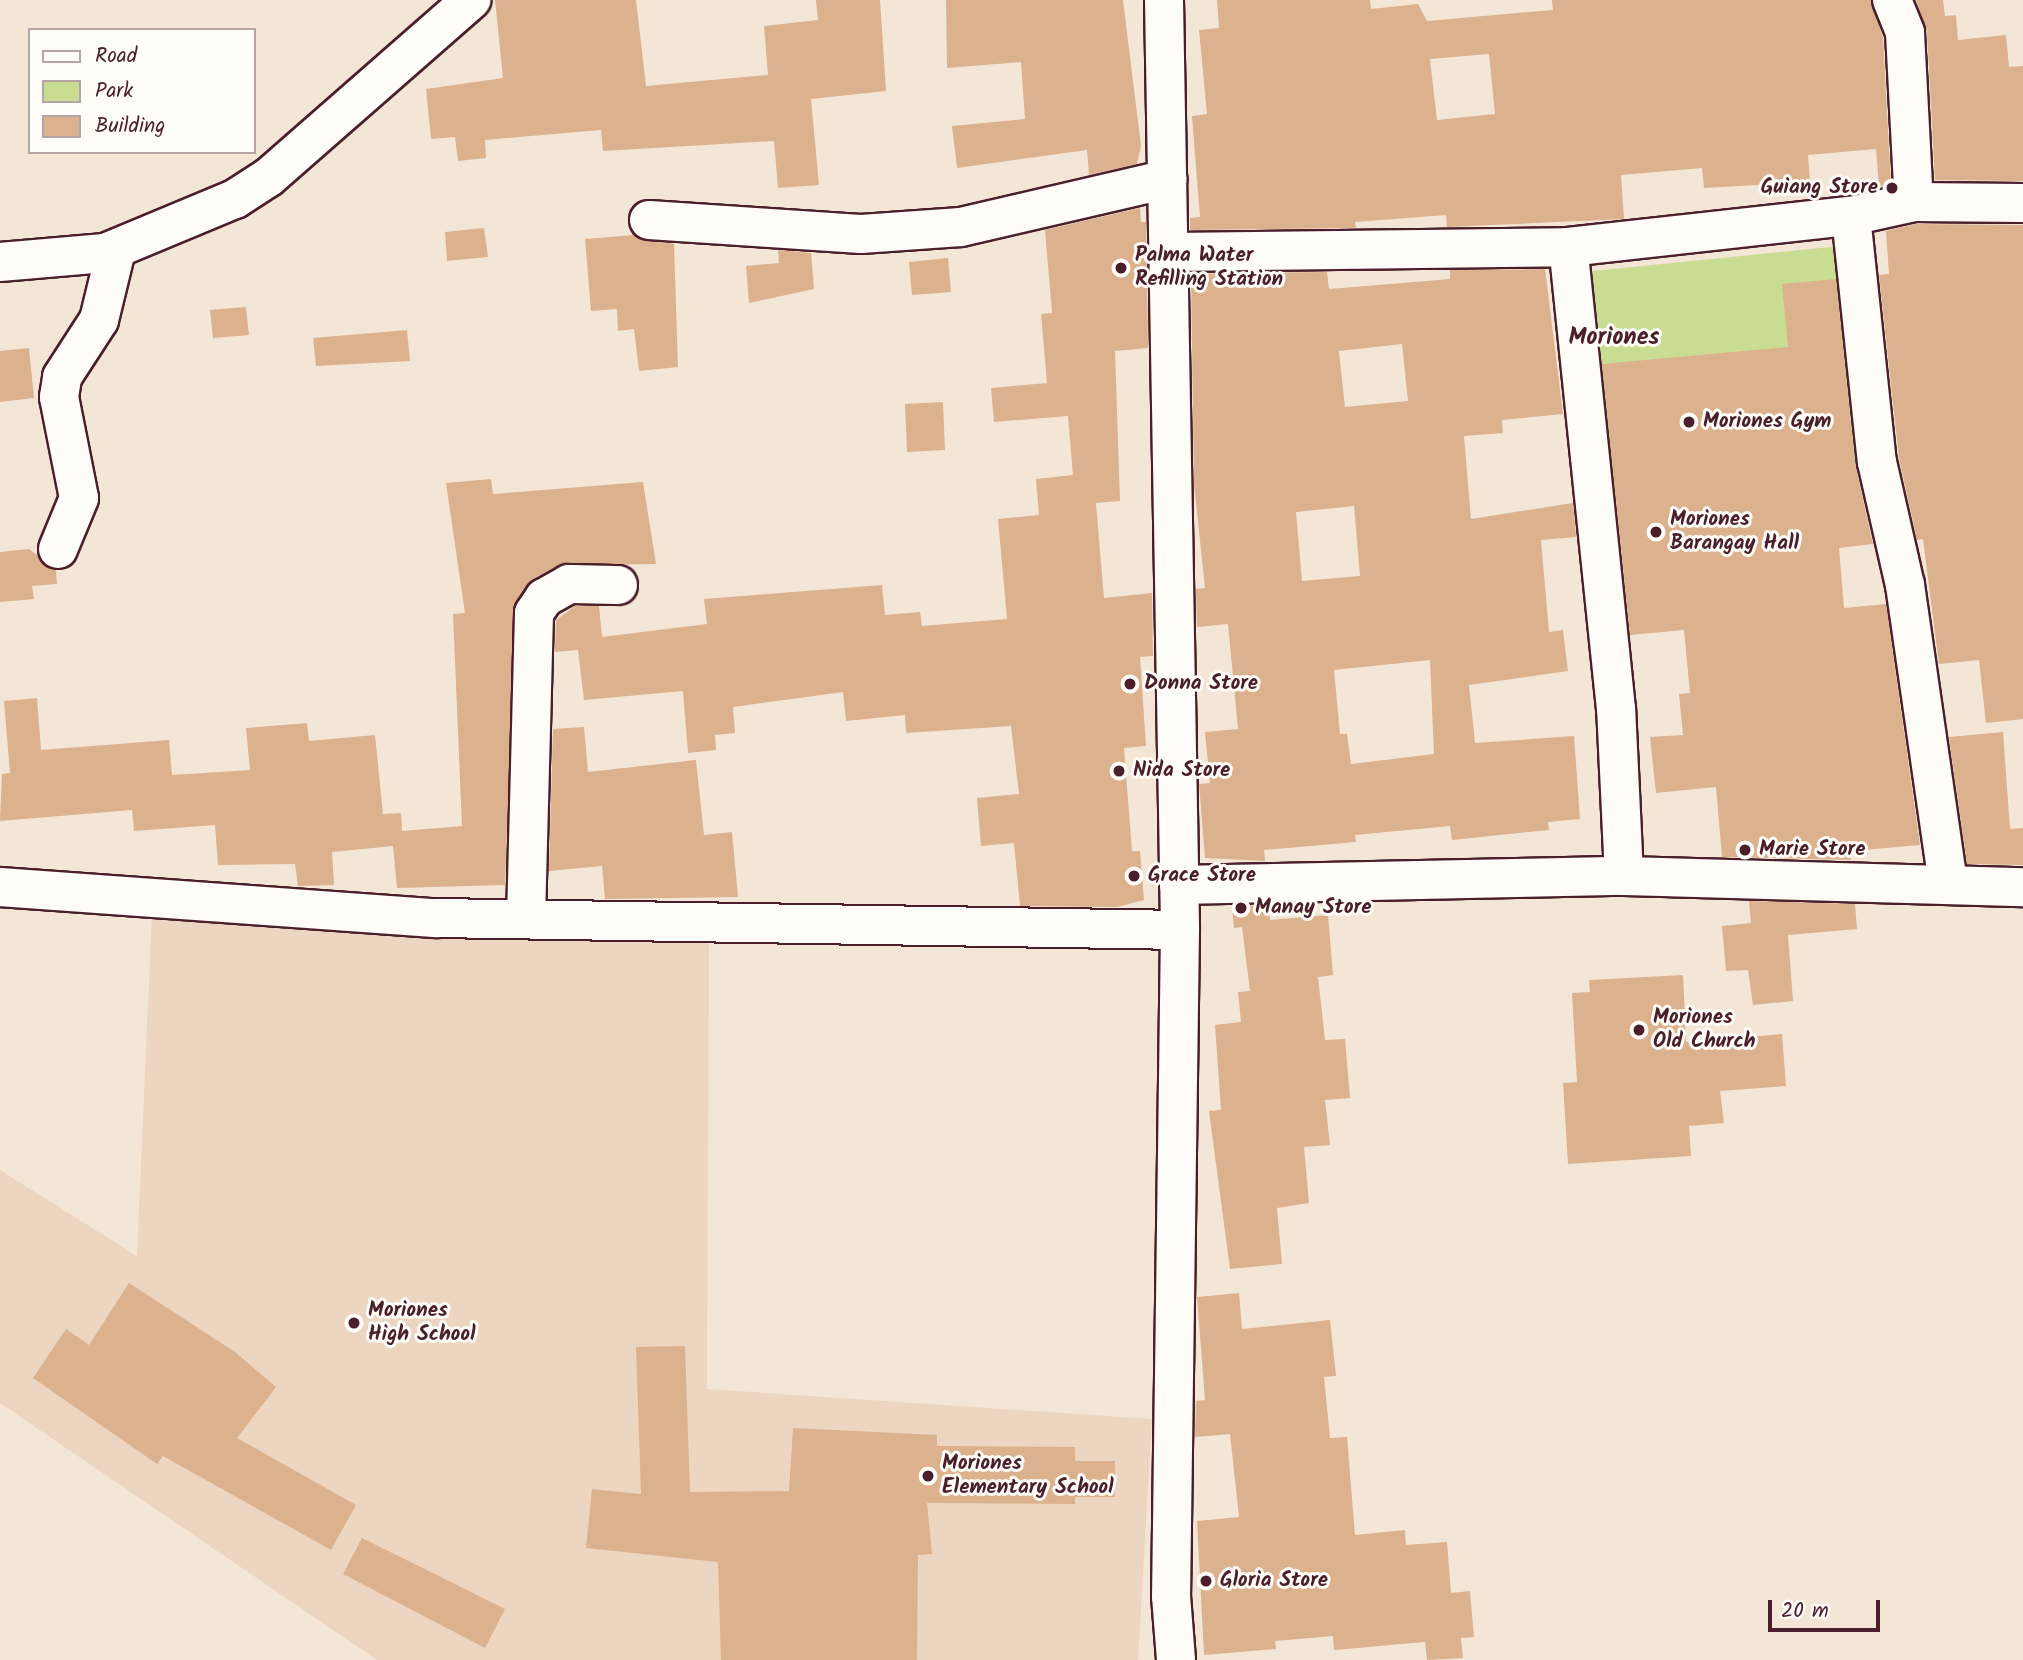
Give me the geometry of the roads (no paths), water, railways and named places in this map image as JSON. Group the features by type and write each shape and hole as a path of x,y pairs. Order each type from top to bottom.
{"street":[{"path":"0,262 116,250 235,199 269,177 471,0"},
{"path":"1164,0 1180,930 1171,1596 1177,1660"},
{"path":"1892,0 1905,33 1914,202"},
{"path":"649,220 861,234 961,228 1168,179"},
{"path":"1170,252 1568,247 1851,216 1914,202 2023,203"},
{"path":"1851,216 1877,463 1905,586 1948,884"},
{"path":"1568,247 1616,709 1624,876"},
{"path":"58,550 79,498 59,397 62,377 99,320 116,250"},
{"path":"526,919 534,613 544,598 569,584 618,585"},
{"path":"1179,885 1624,876 2023,887"},
{"path":"0,887 526,919 1180,930"}],"place":[{"name":"Guiang Store","path":"1892,188"},
{"name":"Palma Water Refilling Station","path":"1121,268"},
{"name":"Moriones Gym","path":"1689,422"},
{"name":"Moriones Barangay Hall","path":"1656,532"},
{"name":"Donna Store","path":"1130,684"},
{"name":"Nida Store","path":"1119,771"},
{"name":"Marie Store","path":"1745,850"},
{"name":"Grace Store","path":"1134,876"},
{"name":"Manay Store","path":"1241,908"},
{"name":"Moriones Old Church","path":"1639,1030"},
{"name":"Moriones High School","path":"354,1323"},
{"name":"Moriones Elementary School","path":"928,1476"},
{"name":"Gloria Store","path":"1206,1581"}],"district":[{"name":"Moriones","path":"1614,338"}]}
